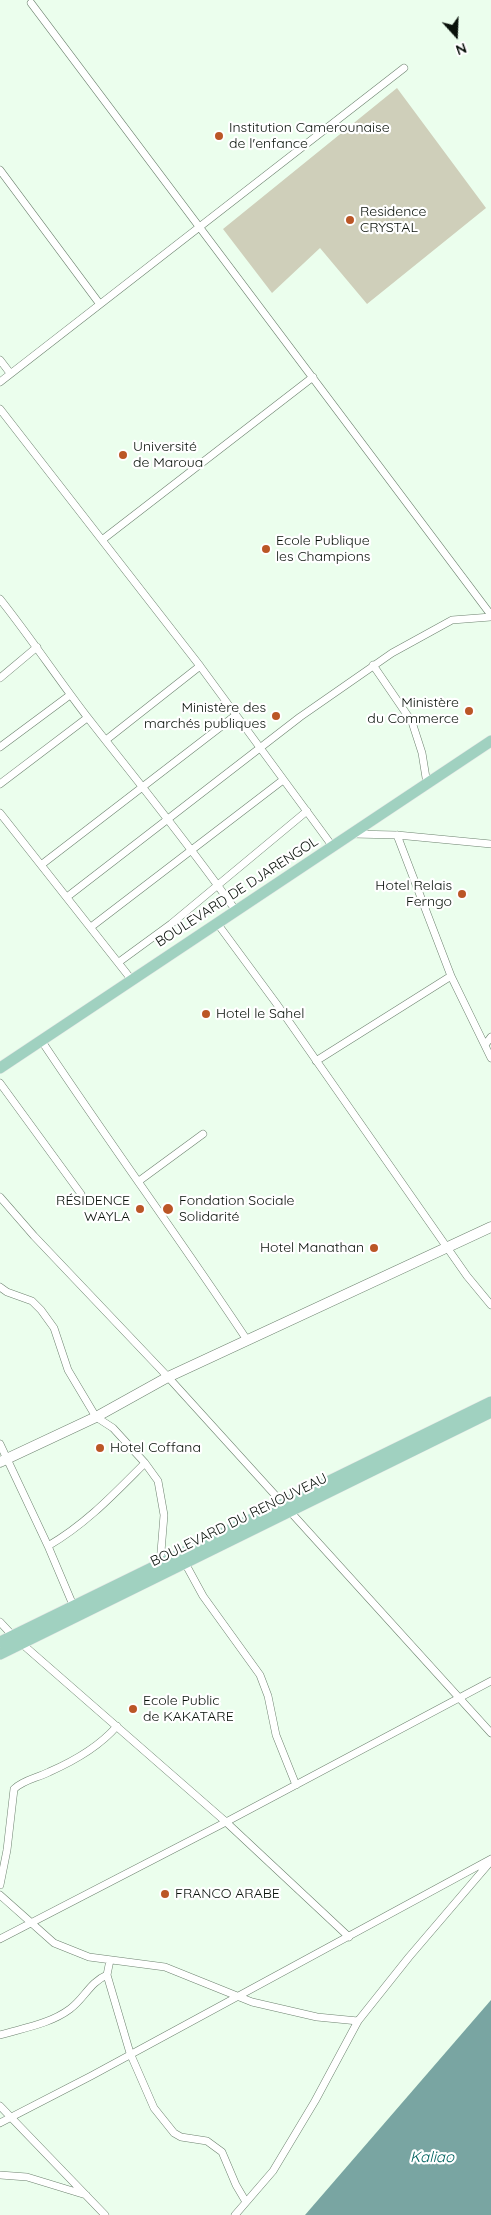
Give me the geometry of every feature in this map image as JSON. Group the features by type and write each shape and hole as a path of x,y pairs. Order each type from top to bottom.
{"main road":[{"name":"BOULEVARD DE DJARENGOL","path":"0,1068 491,741"},
{"path":"4,1461 96,1417 168,1377 491,1227"},
{"name":"BOULEVARD DU RENOUVEAU","path":"0,1642 17,1639 185,1563 491,1402"},
{"name":"BOULEVARD DU RENOUVEAU","path":"0,1654 17,1639 72,1605 285,1509 491,1412"}],"street":[{"path":"31,4 491,616"},
{"path":"0,382 404,68"},
{"path":"0,170 100,303"},
{"path":"0,360 10,374"},
{"path":"102,540 313,377"},
{"path":"0,408 200,666 334,847"},
{"path":"0,600 37,647 87,718 169,819 236,911"},
{"path":"67,896 314,706 373,665 408,643 452,620 491,616"},
{"path":"0,678 37,647"},
{"path":"373,665 412,722 422,753 427,784"},
{"path":"106,740 200,666"},
{"path":"0,747 70,694"},
{"path":"41,865 144,788 236,714"},
{"path":"0,784 87,718"},
{"path":"91,927 283,780"},
{"path":"119,962 171,924 307,811"},
{"path":"0,813 131,979"},
{"path":"353,834 397,835 491,844"},
{"path":"397,835 451,976 491,1058"},
{"path":"217,923 467,1276 491,1305"},
{"path":"316,1061 451,976"},
{"path":"484,1045 491,1036"},
{"path":"41,1040 89,1113 139,1181 247,1340"},
{"path":"0,1083 81,1194"},
{"path":"139,1181 203,1134"},
{"path":"0,1197 34,1236 168,1377 285,1509 491,1733"},
{"path":"0,1286 7,1292 32,1302 52,1325 68,1370 96,1417 113,1428 145,1463 158,1481 164,1515 160,1564"},
{"path":"0,1444 4,1461 48,1546 72,1605"},
{"path":"48,1546 70,1534 93,1516 145,1463"},
{"path":"185,1563 203,1596 260,1675 268,1696 276,1735 296,1785"},
{"path":"0,1622 226,1822 349,1937"},
{"path":"0,1939 226,1822 491,1681"},
{"path":"0,1885 7,1850 14,1789 24,1782 51,1772 89,1750 102,1742 117,1726"},
{"path":"0,2123 91,2076 130,2053 491,1860"},
{"path":"236,2215 273,2171 315,2100 358,2021 491,1860"},
{"path":"0,1895 33,1922 58,1946 89,1957 165,1967 252,2002 311,2016 358,2021"},
{"path":"110,1960 107,1975 130,2053 154,2108 174,2133 182,2138 207,2141 222,2152 236,2185 246,2202"},
{"path":"0,2035 62,2014 76,2004 95,1981 107,1975"},
{"path":"0,2106 105,2215"},
{"path":"0,2175 27,2177 87,2196"}],"green space":[{"path":"397,88 486,208 367,304 320,248 272,293 223,229"}],"water":[{"name":"Kaliao","path":"491,2000 491,2215 305,2215"}],"place":[{"name":"Institution Camerounaise de l'enfance","path":"219,136"},
{"name":"Residence CRYSTAL","path":"350,220"},
{"name":"Université de Maroua","path":"123,455"},
{"name":"Ecole Publique les Champions","path":"266,549"},
{"name":"Ministère du Commerce","path":"469,711"},
{"name":"Ministère des marchés publiques","path":"276,716"},
{"name":"Hotel Relais Ferngo","path":"462,894"},
{"name":"Hotel le Sahel","path":"206,1014"},
{"name":"RÉSIDENCE WAYLA","path":"140,1209"},
{"name":"Fondation Sociale Solidarité","path":"168,1209"},
{"name":"Hotel Manathan","path":"374,1248"},
{"name":"Hotel Coffana","path":"100,1448"},
{"name":"Ecole Public de KAKATARE","path":"133,1709"},
{"name":"FRANCO ARABE","path":"165,1894"}]}
